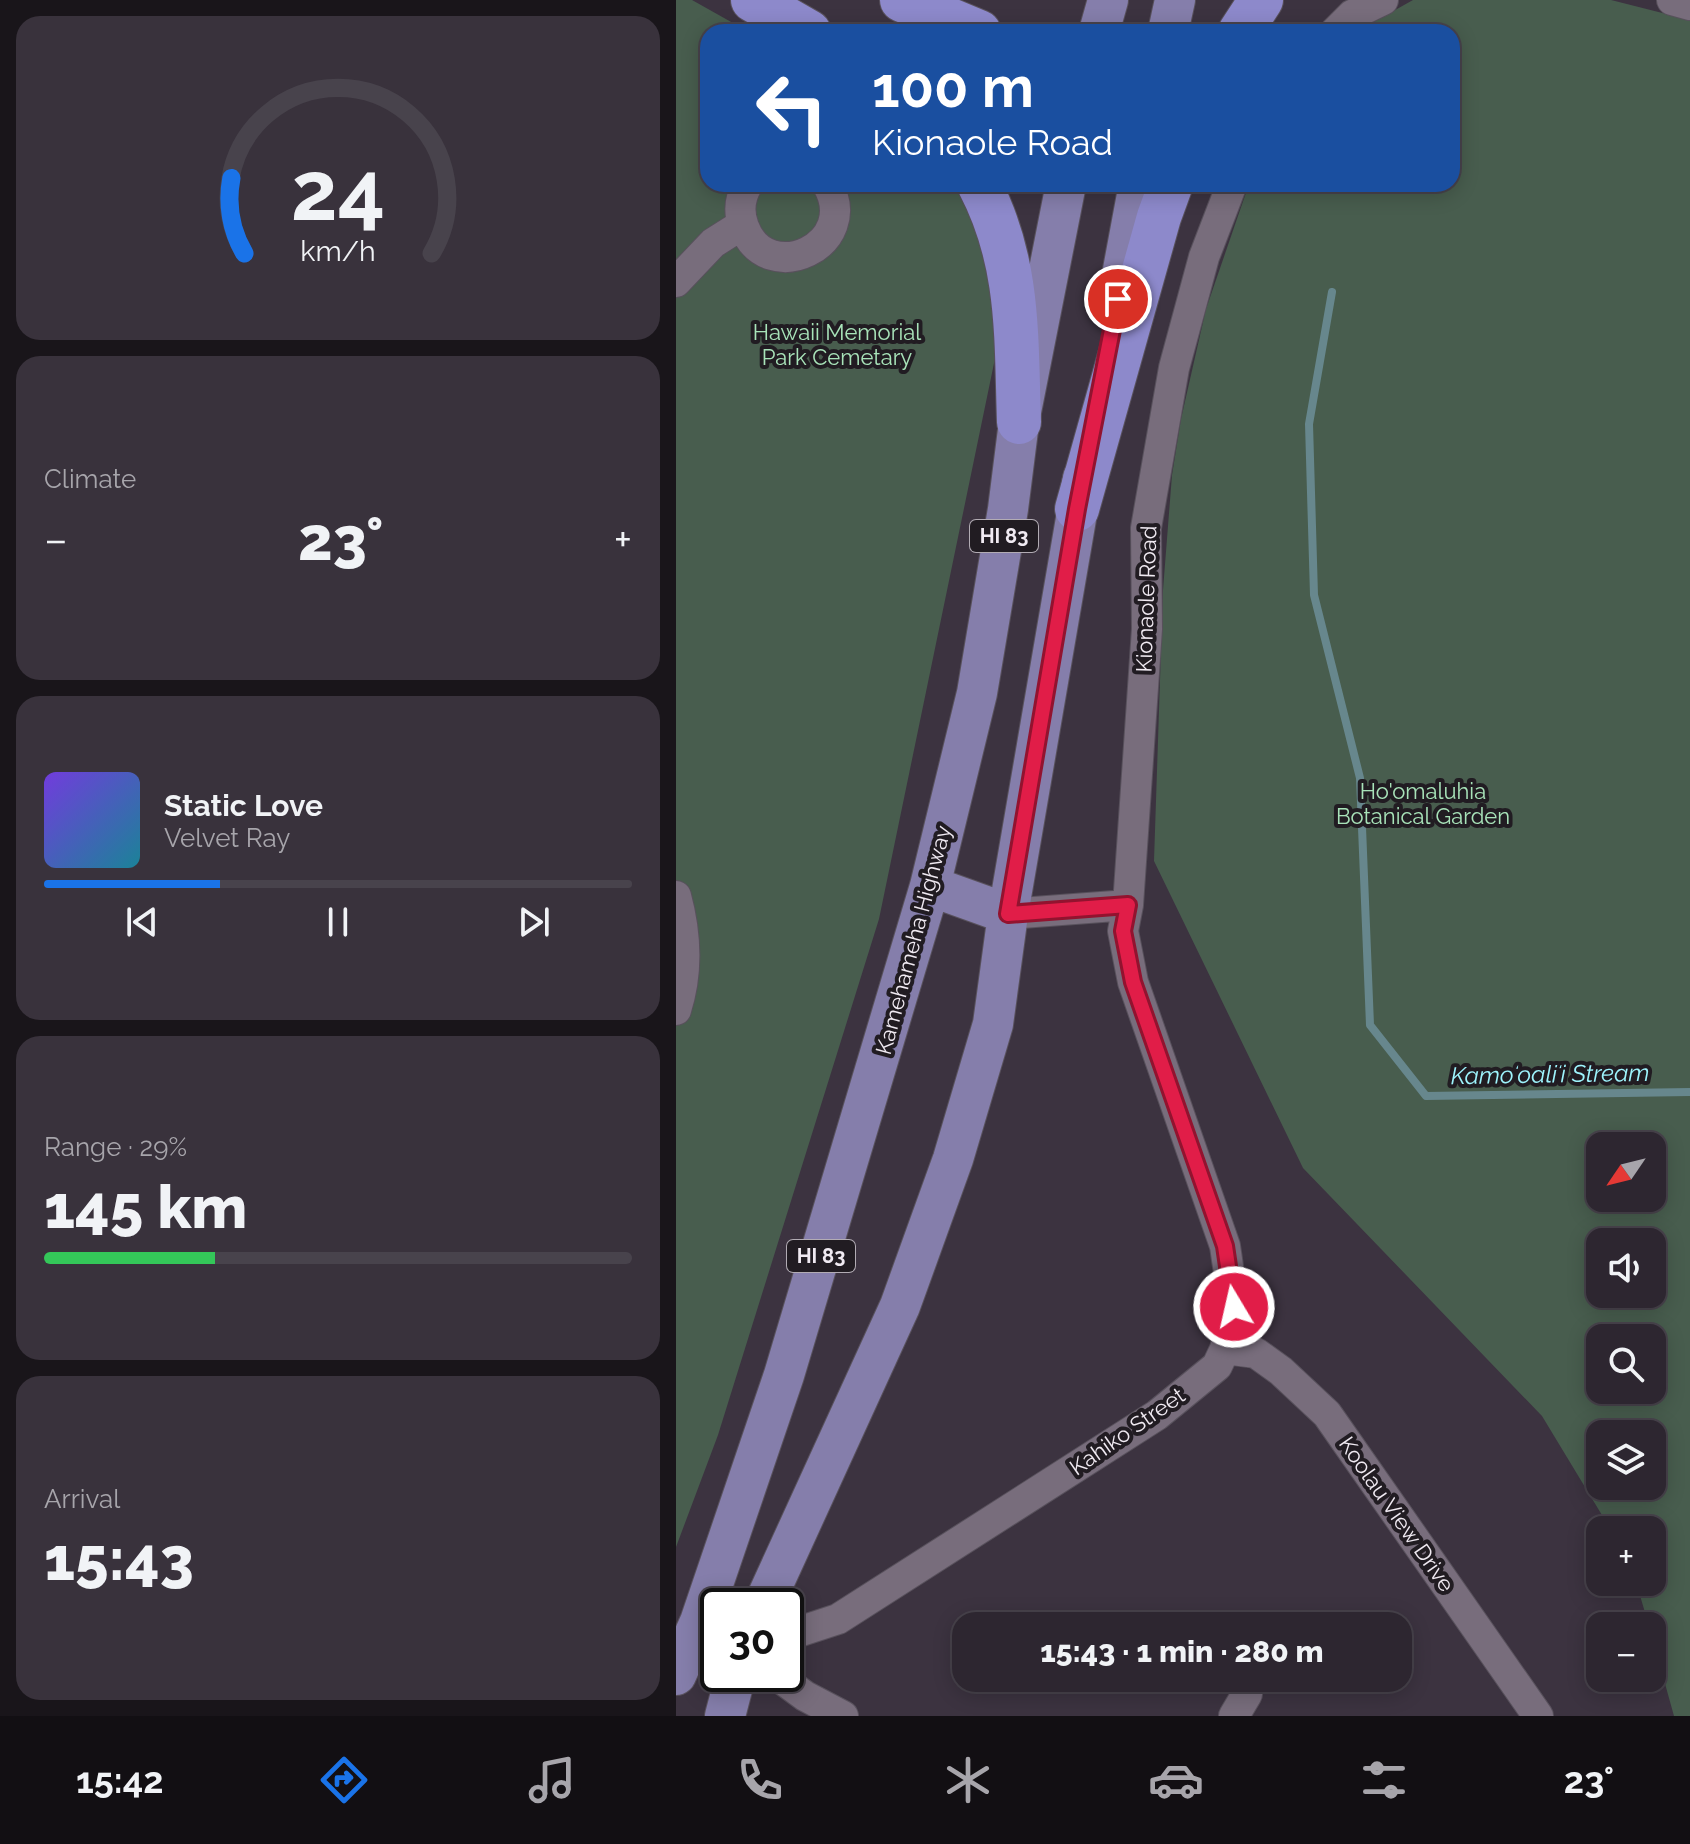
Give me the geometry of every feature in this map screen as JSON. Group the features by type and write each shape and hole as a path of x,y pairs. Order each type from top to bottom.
{"highway":[{"path":"753,0 795,24"},
{"path":"902,0 960,24"},
{"path":"1245,24 1261,0"},
{"path":"983,192 1000,230 1015,292 1019,422"},
{"path":"1077,509 1168,192"}],"main road":[{"path":"1101,24 1108,0"},
{"path":"1170,24 1175,0"},
{"name":"Kamehameha Highway","path":"721,1588 930,886 977,693 1008,509 1019,422 1064,192"},
{"name":"HI 83","path":"771,1588 900,1306 953,1159 993,1024 1008,914 1077,509 1137,192"},
{"path":"930,886 1008,914"},
{"name":"Kamehameha Highway","path":"676,1675 700,1641"},
{"path":"725,1716 731,1692"}],"street":[{"path":"1343,24 1352,15 1383,0"},
{"path":"1672,0 1690,5"},
{"path":"745,192 740,204 743,224 753,241 776,256 802,255 825,240 832,228 835,201 831,192"},
{"name":"Kionaole Road","path":"1128,905 1147,629 1146,528 1174,368 1204,257 1229,192"},
{"path":"676,282 713,243 743,224"},
{"path":"676,896 685,945 684,975 676,1010"},
{"path":"1008,914 1128,905"},
{"name":"Kahiko Street","path":"804,1630 838,1619 1157,1415 1217,1366 1225,1349 1234,1307 1225,1246 1133,982 1123,931 1128,905"},
{"name":"Koolau View Drive","path":"1225,1349 1256,1353 1281,1371 1327,1414 1538,1716"},
{"path":"800,1692 843,1716"}],"green space":[{"name":"Hawaii Memorial Park Cemetary","path":"676,0 692,0 735,24 700,24 700,192 960,192 989,253 998,344 879,919 718,1435 676,1547"},
{"name":"Ho'omaluhia Botanical Garden","path":"1413,0 1611,0 1690,20 1690,1716 1674,1716 1666,1687 1666,1612 1645,1612 1640,1596 1666,1596 1666,1516 1603,1516 1593,1500 1666,1500 1666,1420 1586,1420 1586,1489 1542,1416 1303,1168 1154,861 1163,590 1172,475 1181,419 1206,309 1246,192 1460,192 1460,24 1370,24"}],"waterway":[{"name":"Kamoʻoaliʻi Stream","path":"1332,292 1309,424 1314,595 1360,778 1370,1025 1426,1096 1690,1092"}],"route":[{"path":"1118,299 1077,509 1008,914 1128,905 1123,931 1133,982 1225,1246 1234,1307"}]}
